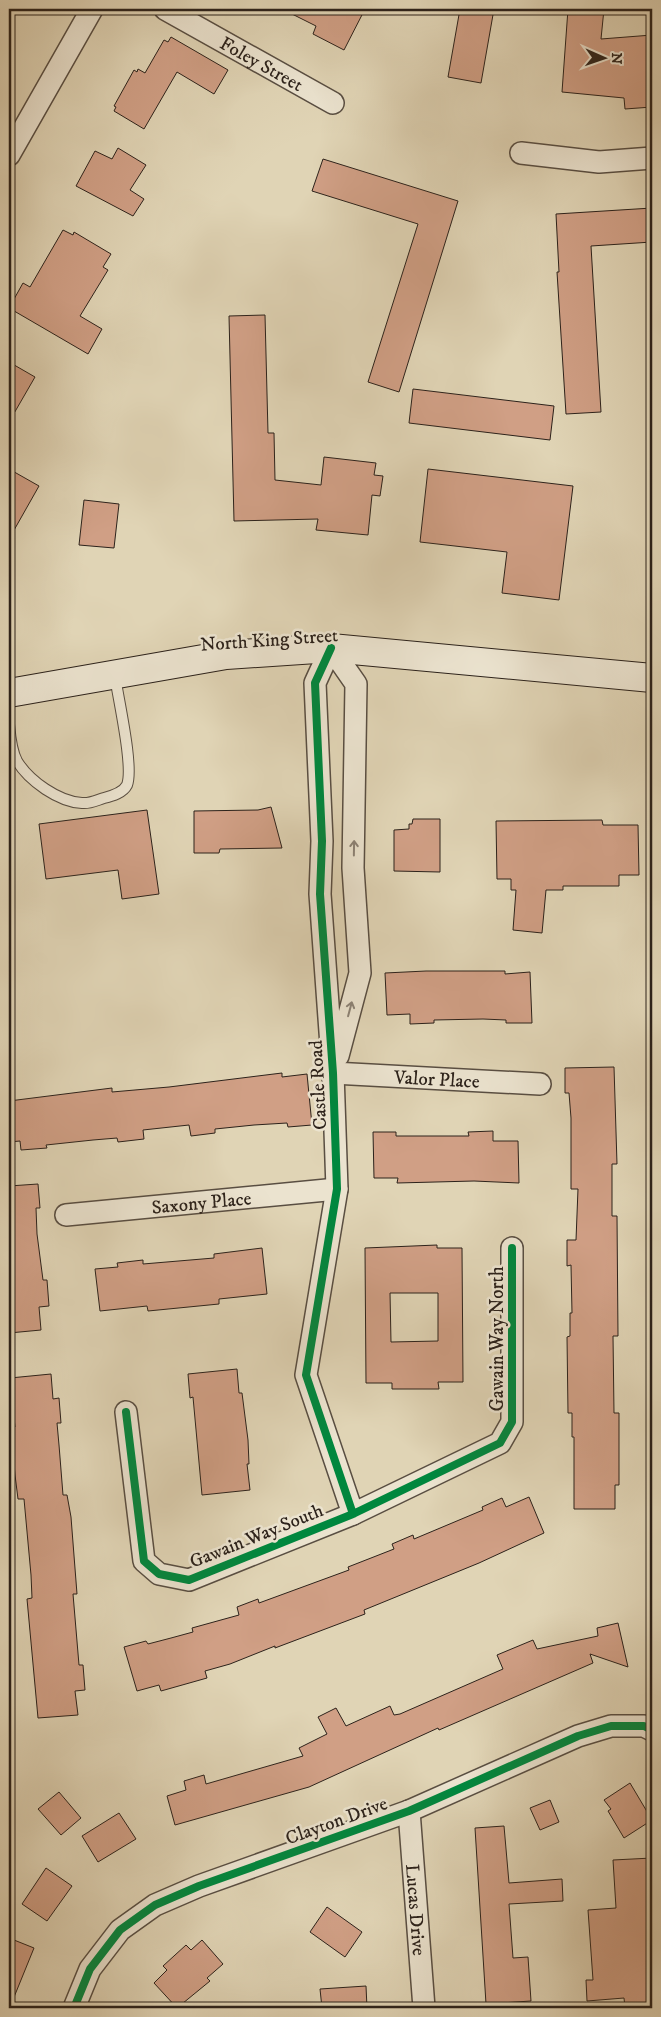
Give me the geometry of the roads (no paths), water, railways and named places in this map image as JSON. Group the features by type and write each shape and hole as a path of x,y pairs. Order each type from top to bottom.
{"main road":[{"name":"North King Street","path":"9,693 226,656 331,648 652,678"}],"street":[{"path":"9,155 92,9"},
{"name":"Foley Street","path":"165,9 333,103"},
{"path":"521,153 599,162 652,158"},
{"name":"Castle Road","path":"331,648 315,683 322,841 320,894 333,1073 337,1189 306,1376 354,1514"},
{"name":"Castle Road","path":"331,648 356,684 353,868 360,973 333,1073"},
{"name":"Valor Place","path":"333,1073 540,1084"},
{"name":"Saxony Place","path":"66,1215 337,1189"},
{"name":"Gawain Way North","path":"354,1514 500,1443 512,1422 512,1248"},
{"name":"Gawain Way South","path":"126,1412 144,1561 159,1574 189,1580 354,1514"},
{"name":"Clayton Drive","path":"74,2008 90,1969 120,1930 155,1905 199,1886 408,1811 578,1736 611,1726 644,1726 652,1730"},
{"name":"Lucas Drive","path":"408,1811 424,2008"}],"lane":[{"path":"9,724 11,743 17,760 33,778 50,792 71,802 84,804 116,794 126,788 129,779 127,750 114,674"}]}
